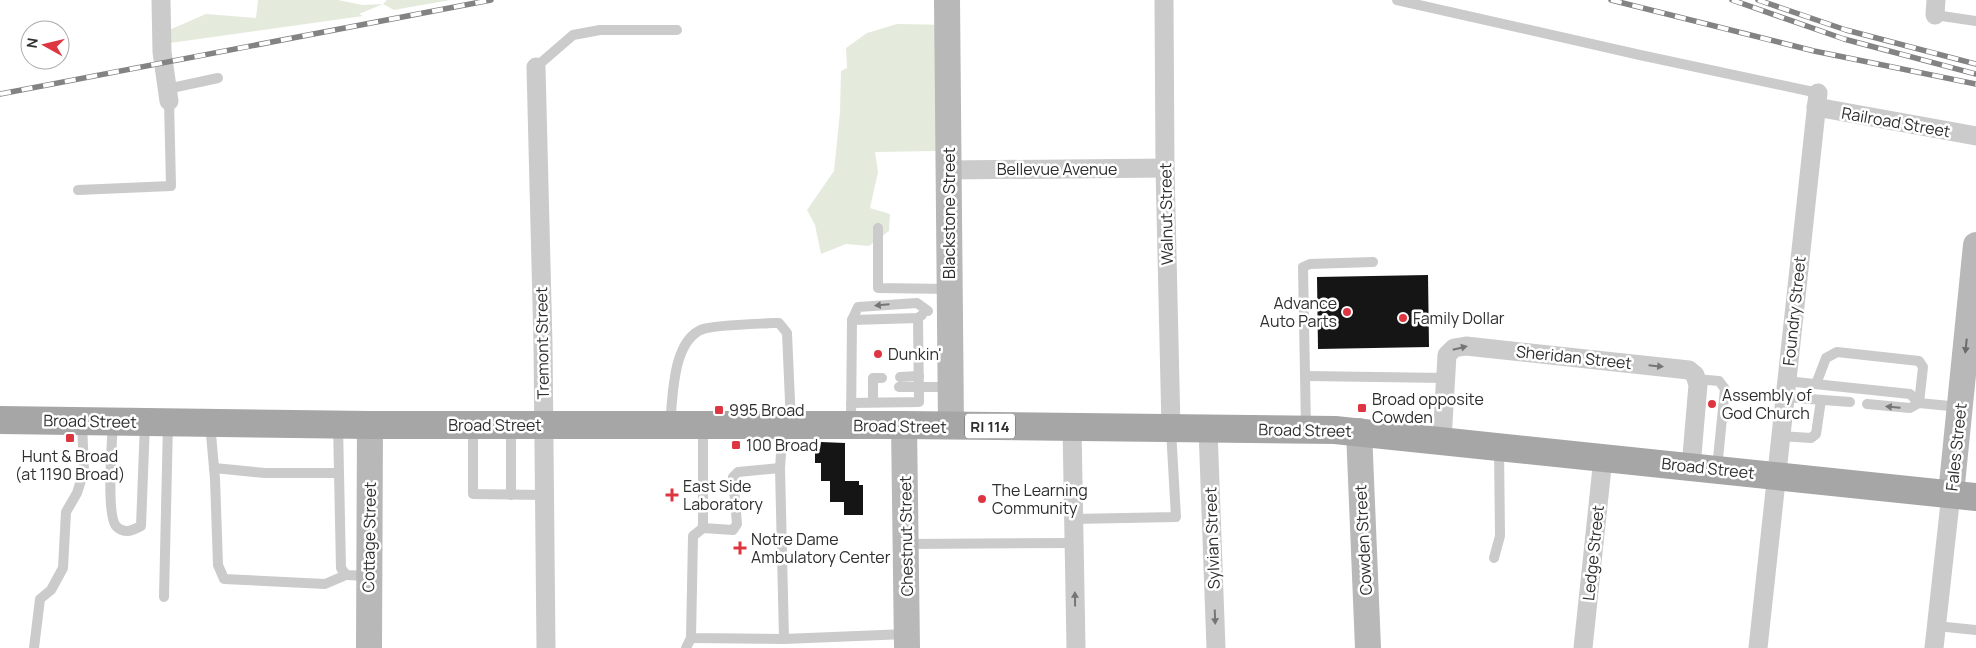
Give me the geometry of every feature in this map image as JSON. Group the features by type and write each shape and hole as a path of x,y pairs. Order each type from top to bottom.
{"main road":[{"name":"Broad Street","path":"0,420 338,425 787,425 851,414 916,416 951,426 1358,431 1964,495"}],"street":[{"path":"161,0 162,44 168,95"},
{"name":"Blackstone Street","path":"947,0 949,170 943,304 951,387 951,426"},
{"name":"Walnut Street","path":"1164,0 1165,168 1171,428"},
{"name":"Tremont Street","path":"536,68 546,648"},
{"name":"Railroad Street","path":"1817,100 1976,136"},
{"name":"Foundry Street","path":"1758,648 1817,100"},
{"name":"Bellevue Avenue","path":"949,170 1165,168"},
{"name":"Fales Street","path":"1934,648 1936,626 1964,495 1960,408 1976,245"},
{"name":"Sheridan Street","path":"1442,440 1447,355 1454,348 1466,346 1690,370 1696,379"},
{"path":"1696,379 1704,468"},
{"name":"Chestnut Street","path":"907,641 906,544 916,416"},
{"name":"Cottage Street","path":"369,648 357,575 370,425"},
{"path":"1072,427 1076,648"},
{"name":"Sylvian Street","path":"1208,429 1216,648"},
{"name":"Cowden Street","path":"1358,431 1368,648"},
{"name":"Ledge Street","path":"1583,648 1603,458"}],"lane":[{"path":"1397,0 1640,55 1817,100"},
{"path":"1936,7 1976,21"},
{"path":"536,68 573,35 600,30 677,30"},
{"path":"78,190 171,186 168,95 218,78"},
{"path":"878,228 878,288 943,304"},
{"path":"1306,430 1303,267 1310,264 1373,262"},
{"path":"879,384 873,402 851,414 852,320 858,307 917,302 943,304"},
{"path":"852,320 918,318 943,304"},
{"path":"873,402 916,416 919,387 918,318"},
{"path":"670,425 676,364 690,338 702,329 779,323 787,333 787,425 780,468 784,639"},
{"path":"1816,384 1826,358 1837,352 1919,360 1923,367 1919,403"},
{"path":"919,376 900,382 919,387 951,387"},
{"path":"1306,376 1446,378"},
{"path":"1696,379 1719,381 1725,389 1704,468"},
{"path":"1785,389 1816,384 1910,394 1919,403"},
{"path":"1785,389 1821,400 1850,402"},
{"path":"1780,436 1811,438 1816,434 1821,400"},
{"path":"1867,404 1910,408 1919,403 1960,408"},
{"path":"34,648 40,599 52,590 63,568 66,512 77,493 84,471 82,422"},
{"path":"113,422 110,510 115,525 120,530 129,532 141,526 156,422"},
{"path":"156,422 164,597"},
{"path":"210,423 218,565 224,579 325,584 357,575"},
{"path":"338,425 341,568 357,575"},
{"path":"473,425 473,494 544,496"},
{"path":"511,425 511,495"},
{"path":"703,425 703,528"},
{"path":"1073,519 1176,517 1171,428"},
{"path":"1494,558 1500,536 1499,447"},
{"path":"214,468 265,474 338,473"},
{"path":"780,468 738,472 733,477 738,524 733,530 703,528 694,536 689,643 784,639 813,643 907,641"},
{"path":"906,544 1074,543"},
{"path":"1936,626 1976,630"}],"green space":[{"path":"258,0 338,0 363,5 383,4 359,14 363,16 170,43 169,30 206,14 256,18"},
{"path":"387,0 450,0 394,10 383,4"},
{"path":"897,24 951,25 936,151 875,152 878,172 870,208 890,214 889,231 869,246 846,244 821,254 815,225 807,210 834,171 840,112 841,71 847,68 846,48 867,33"}],"building":[{"path":"1428,275 1429,347 1318,349 1317,277"},
{"path":"821,442 845,443 845,481 859,481 859,485 863,485 863,515 844,515 844,502 830,502 830,481 821,481 821,463 815,463 815,449 820,449"}],"railway":[{"path":"0,94 491,0"},
{"path":"1611,0 1814,51 1976,84"},
{"path":"1732,0 1844,39 1976,74"},
{"path":"1758,0 1846,30 1976,64"}],"place":[{"name":"Advance Auto Parts","path":"1347,312"},
{"name":"Family Dollar","path":"1403,318"},
{"name":"Dunkin'","path":"878,354"},
{"name":"Assembly of God Church","path":"1712,404"},
{"name":"Broad opposite Cowden","path":"1362,408"},
{"name":"995 Broad","path":"719,410"},
{"name":"Hunt & Broad (at 1190 Broad)","path":"70,438"},
{"name":"100 Broad","path":"736,445"},
{"name":"East Side Laboratory","path":"672,495"},
{"name":"The Learning Community","path":"982,499"},
{"name":"Notre Dame Ambulatory Center","path":"740,548"}]}
